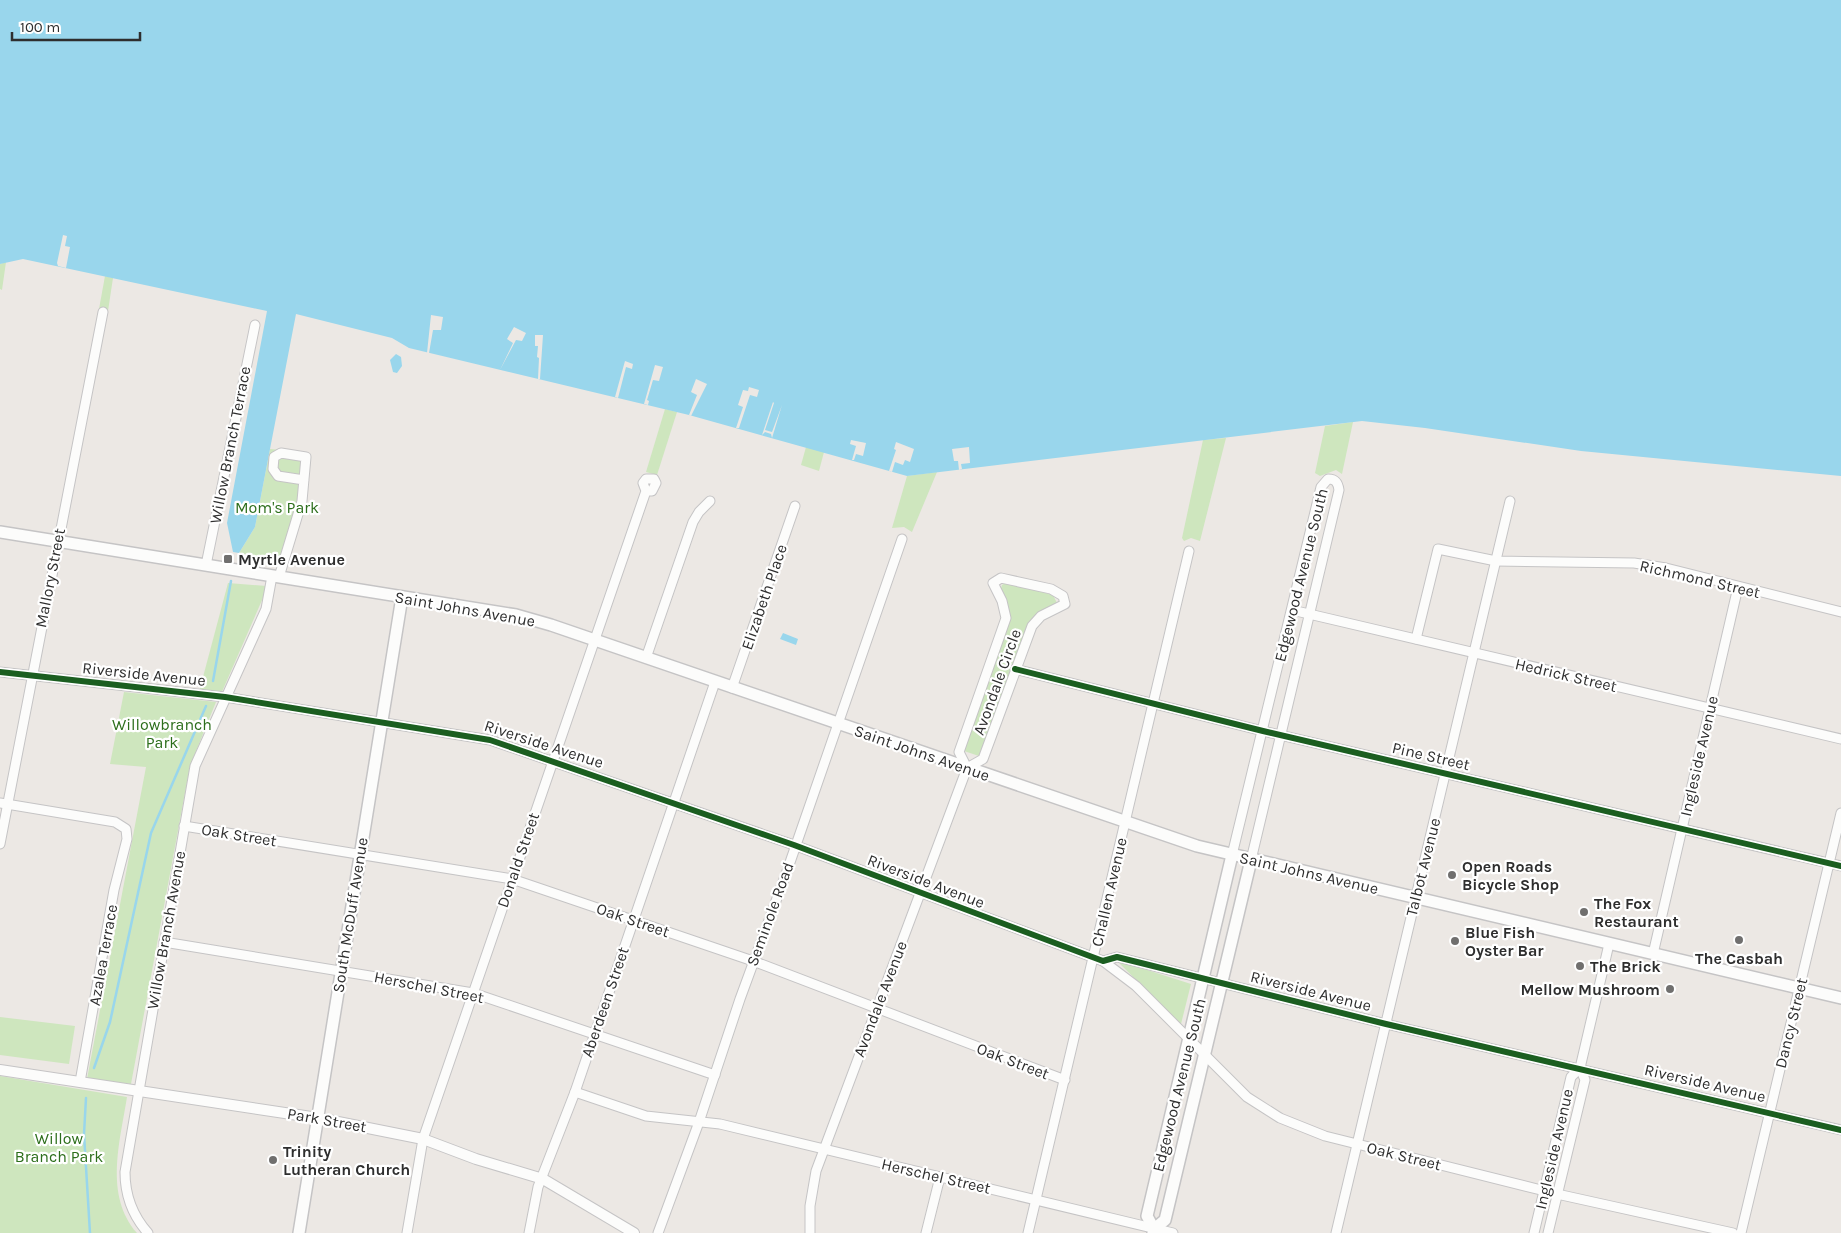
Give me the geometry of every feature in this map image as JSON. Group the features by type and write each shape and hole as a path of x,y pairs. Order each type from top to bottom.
{"main road":[{"name":"Saint Johns Avenue","path":"0,532 516,615 1125,822 1232,855 1841,998"},
{"name":"South McDuff Avenue","path":"299,1233 402,597"},
{"name":"Edgewood Avenue South","path":"1232,855 1147,1216 1154,1231 1165,1220 1251,860"}],"street":[{"name":"Mallory Street","path":"0,844 4,804 103,312"},
{"name":"Willow Branch Terrace","path":"206,565 255,325"},
{"name":"Edgewood Avenue South","path":"1232,855 1321,487 1328,479 1333,479 1338,484 1339,490 1251,860"},
{"name":"Willow Branch Avenue","path":"148,1233 134,1215 125,1184 126,1164 195,766 266,609 302,501 304,480"},
{"name":"Donald Street","path":"407,1233 423,1139 646,491"},
{"path":"646,658 693,522 699,512 710,501"},
{"name":"Talbot Avenue","path":"1336,1233 1510,501"},
{"name":"Elizabeth Place","path":"732,688 795,506"},
{"name":"Seminole Road","path":"658,1233 699,1122 753,961 902,539"},
{"name":"Richmond Street","path":"1416,639 1438,549 1496,561 1634,563 1666,568 1841,612"},
{"name":"Challen Avenue","path":"1028,1233 1189,551"},
{"name":"Avondale Circle","path":"1001,578 1051,589 1063,596 1065,604 1041,616 1032,626 1015,669 983,760 967,768 959,752 1006,618 1002,601 993,583 1001,578"},
{"name":"Ingleside Avenue","path":"1652,954 1738,587"},
{"name":"Hedrick Street","path":"1292,610 1841,739"},
{"name":"Pine Street","path":"1015,669 1263,731 1841,866"},
{"name":"Riverside Avenue","path":"0,672 225,697 490,740 673,801 1093,958 1104,961 1117,957 1386,1024 1841,1130"},
{"name":"Aberdeen Street","path":"530,1233 538,1187 543,1179 575,1092 632,919 715,682"},
{"name":"Avondale Avenue","path":"810,1233 810,1206 813,1187 824,1150 967,768"},
{"name":"Azalea Terrace","path":"4,804 115,822 126,828 127,839 114,890 80,1082"},
{"name":"Dancy Street","path":"1742,1233 1841,813"},
{"name":"Oak Street","path":"184,826 512,879 753,961 1065,1080"},
{"name":"Herschel Street","path":"164,942 473,992 715,1075"},
{"name":"Ingleside Avenue","path":"1534,1233 1571,1077 1580,1068 1609,944"},
{"name":"Oak Street","path":"1104,961 1136,986 1247,1097 1280,1118 1325,1136 1557,1194 1733,1233"},
{"name":"Ingleside Avenue","path":"1548,1233 1585,1080 1580,1068"},
{"name":"Park Street","path":"0,1070 318,1118 423,1139 543,1179 634,1233"},
{"name":"Herschel Street","path":"575,1092 646,1116 720,1124 1036,1200 1154,1231 1173,1233"},
{"path":"926,1233 940,1177"}],"green space":[{"path":"6,262 2,290 0,289 0,264"},
{"path":"105,276 113,278 108,311 99,309"},
{"path":"665,409 677,412 657,475 646,472"},
{"path":"1353,422 1342,474 1336,470 1320,476 1315,473 1325,426"},
{"path":"1226,438 1200,541 1191,538 1184,541 1182,538 1203,440"},
{"path":"806,447 824,452 819,471 801,465"},
{"name":"Mom's Park","path":"270,449 303,452 296,511 280,561 239,553 255,527"},
{"path":"937,472 912,532 904,527 892,528 907,476"},
{"path":"1007,582 1053,595 1057,603 1030,621 982,757 964,751 1010,615 1005,599 1000,591 1002,585"},
{"name":"Willowbranch Park","path":"228,583 267,586 221,694 199,692"},
{"name":"Willowbranch Park","path":"124,692 216,702 190,766 131,1084 87,1079 146,767 110,764"},
{"path":"1116,960 1191,984 1181,1024"},
{"path":"0,1017 75,1026 69,1064 0,1055"},
{"name":"Willow Branch Park","path":"0,1076 127,1097 118,1150 117,1185 127,1218 137,1233 0,1233"}],"water":[{"path":"0,0 1841,0 1841,476 1581,451 1425,428 1362,421 907,476 689,415 409,348 392,338 296,314 255,527 239,553 233,552 227,523 267,311 23,259 0,264"},
{"path":"396,354 401,357 402,366 397,373 393,372 390,360"},
{"path":"783,633 798,639 796,645 780,639"}],"pier":[{"path":"63,235 67,236 65,246 70,247 66,268 58,266 57,263"},
{"path":"431,315 443,317 441,330 433,330 429,353 427,353"},
{"path":"514,327 526,333 522,341 516,340 500,370 513,343 507,339"},
{"path":"535,335 543,335 540,379 538,379 539,358 537,357 538,346 535,346"},
{"path":"625,361 633,364 632,369 626,367 618,398 615,397"},
{"path":"655,365 663,367 659,381 653,380 647,400 649,401 648,405 644,404"},
{"path":"696,379 707,384 691,416 689,415 697,395 691,392"},
{"path":"749,387 759,390 757,397 750,395 739,428 736,428 743,407 738,405 743,390 748,391"},
{"path":"773,402 765,430 772,432 782,405 772,438 771,434 765,432 762,435"},
{"path":"851,440 866,443 863,456 856,454 854,460 852,460 856,446 850,444"},
{"path":"896,442 914,449 910,462 905,460 903,465 895,462 892,472 889,471 896,450 894,449"},
{"path":"969,447 970,463 961,464 962,469 959,470 958,461 954,461 952,449"}],"waterway":[{"path":"213,681 231,581"},
{"path":"94,1068 110,1022 151,833 206,706"},
{"path":"86,1098 84,1134 90,1233"}],"cycle path":[{"path":"1015,669 1263,731 1841,866"},
{"path":"0,672 225,697 490,740 794,845 1103,961 1117,957 1386,1024 1841,1130"}],"place":[{"name":"Myrtle Avenue","path":"228,559"},
{"name":"Open Roads Bicycle Shop","path":"1452,875"},
{"name":"The Fox Restaurant","path":"1584,912"},
{"name":"The Casbah","path":"1739,940"},
{"name":"Blue Fish Oyster Bar","path":"1455,941"},
{"name":"The Brick","path":"1580,966"},
{"name":"Mellow Mushroom","path":"1670,989"},
{"name":"Trinity Lutheran Church","path":"273,1160"}]}
